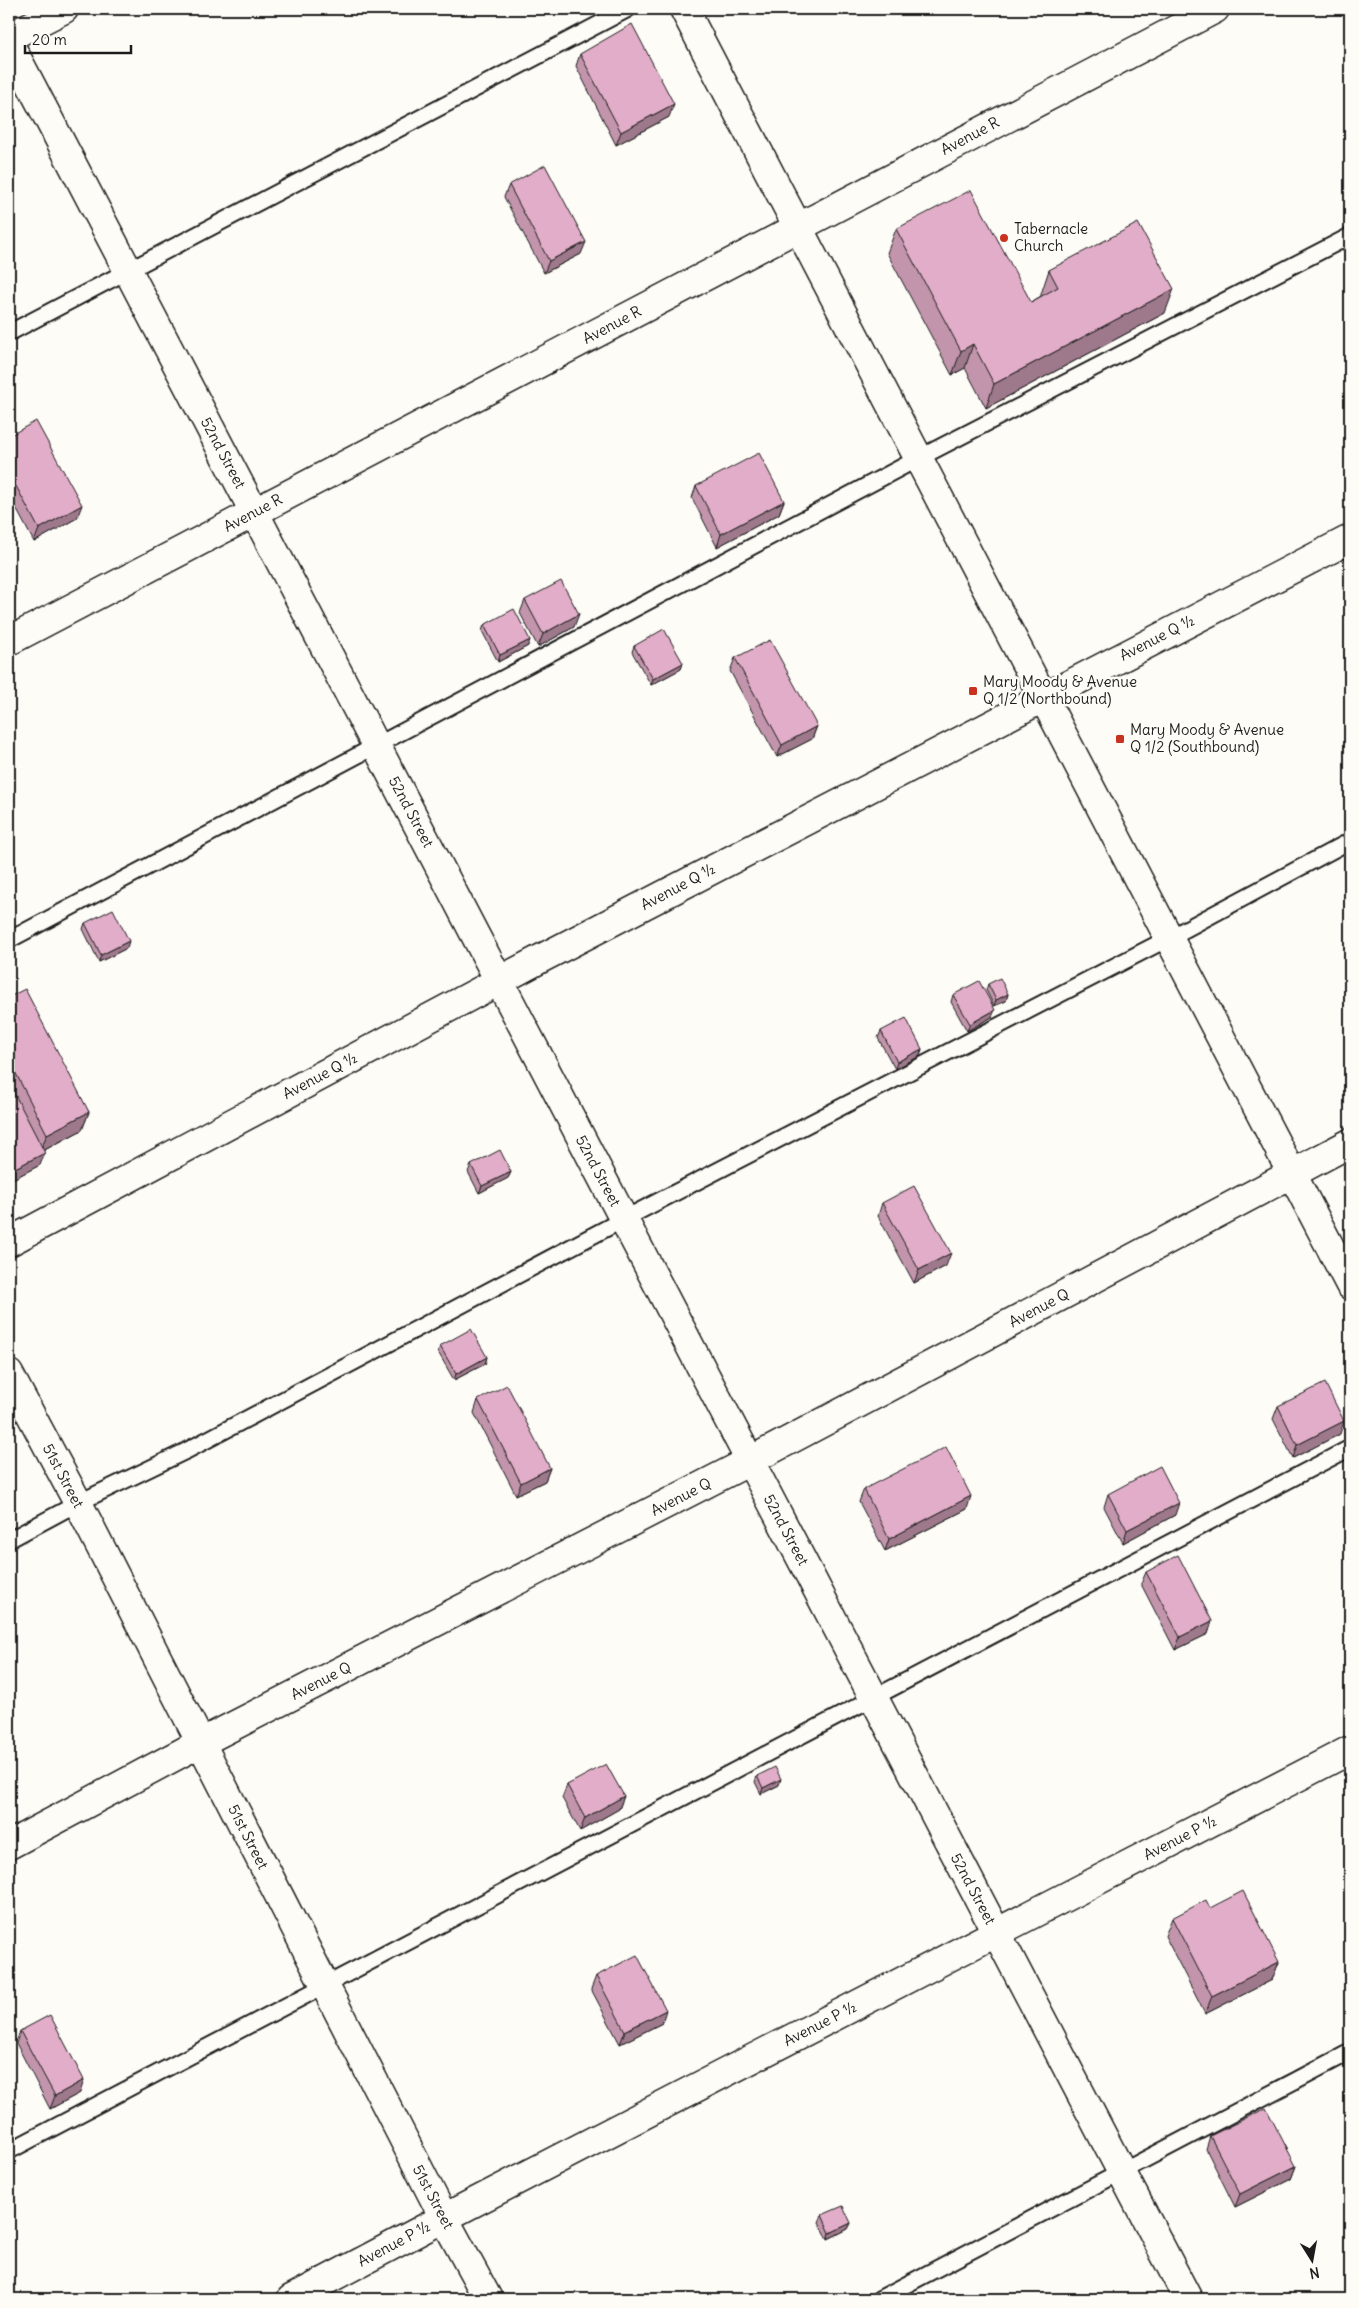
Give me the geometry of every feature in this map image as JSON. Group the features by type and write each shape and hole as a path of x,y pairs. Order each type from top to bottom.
{"street":[{"path":"9,38 64,9"},
{"path":"684,9 1350,1285"},
{"name":"Avenue R","path":"9,641 797,226 1215,9"},
{"name":"52nd Street","path":"9,43 1188,2299"},
{"name":"Avenue Q ½","path":"9,1242 499,980 1350,539"},
{"name":"Avenue Q","path":"9,1845 200,1743 750,1461 1350,1142"},
{"name":"51st Street","path":"9,1374 78,1503 324,1986 488,2299"},
{"name":"Avenue P ½","path":"291,2299 1350,1750"}],"lane":[{"path":"9,334 628,9"},
{"path":"9,940 919,458 1350,236"},
{"path":"9,1540 78,1503 186,1451 624,1219 1169,938 1350,841"},
{"path":"9,2151 1350,1448"},
{"path":"879,2299 1350,2052"}],"building":[{"path":"632,24 674,104 621,132 580,54"},
{"path":"545,165 586,242 549,261 509,185"},
{"path":"971,190 1031,302 1058,287 1049,270 1138,223 1174,289 994,384 973,344 961,351 896,229"},
{"path":"36,421 82,505 39,529 9,473 9,436"},
{"path":"759,453 784,501 721,534 696,486"},
{"path":"561,581 579,614 543,634 525,600"},
{"path":"514,609 530,640 500,655 484,625"},
{"path":"664,629 683,663 653,679 634,646"},
{"path":"770,640 817,726 782,745 735,658"},
{"path":"113,909 129,941 101,955 85,923"},
{"path":"1000,978 1008,994 996,1000 988,984"},
{"path":"979,981 995,1010 970,1024 953,995"},
{"path":"25,989 89,1112 47,1134 9,1060 9,997"},
{"path":"906,1018 922,1049 897,1062 881,1031"},
{"path":"9,1083 45,1153 9,1171"},
{"path":"500,1150 511,1172 482,1186 471,1165"},
{"path":"914,1186 951,1253 919,1270 882,1203"},
{"path":"471,1329 487,1357 456,1374 440,1346"},
{"path":"1325,1383 1344,1421 1297,1445 1278,1406"},
{"path":"507,1385 550,1468 521,1483 478,1400"},
{"path":"946,1447 971,1496 889,1539 864,1489"},
{"path":"1160,1466 1179,1503 1127,1530 1108,1494"},
{"path":"1178,1555 1212,1621 1180,1637 1146,1572"},
{"path":"606,1764 624,1796 585,1818 567,1785"},
{"path":"775,1767 781,1779 763,1788 757,1776"},
{"path":"1243,1891 1279,1962 1212,1996 1172,1918 1206,1900 1210,1908"},
{"path":"637,1955 666,2010 625,2031 596,1976"},
{"path":"50,2015 84,2080 55,2096 20,2031"},
{"path":"1266,2108 1296,2166 1240,2194 1210,2136"},
{"path":"843,2206 851,2223 830,2233 822,2215"}],"place":[{"name":"Tabernacle Church","path":"1004,238"},
{"name":"Mary Moody & Avenue Q 1/2 (Northbound)","path":"973,691"},
{"name":"Mary Moody & Avenue Q 1/2 (Southbound)","path":"1120,739"}]}
